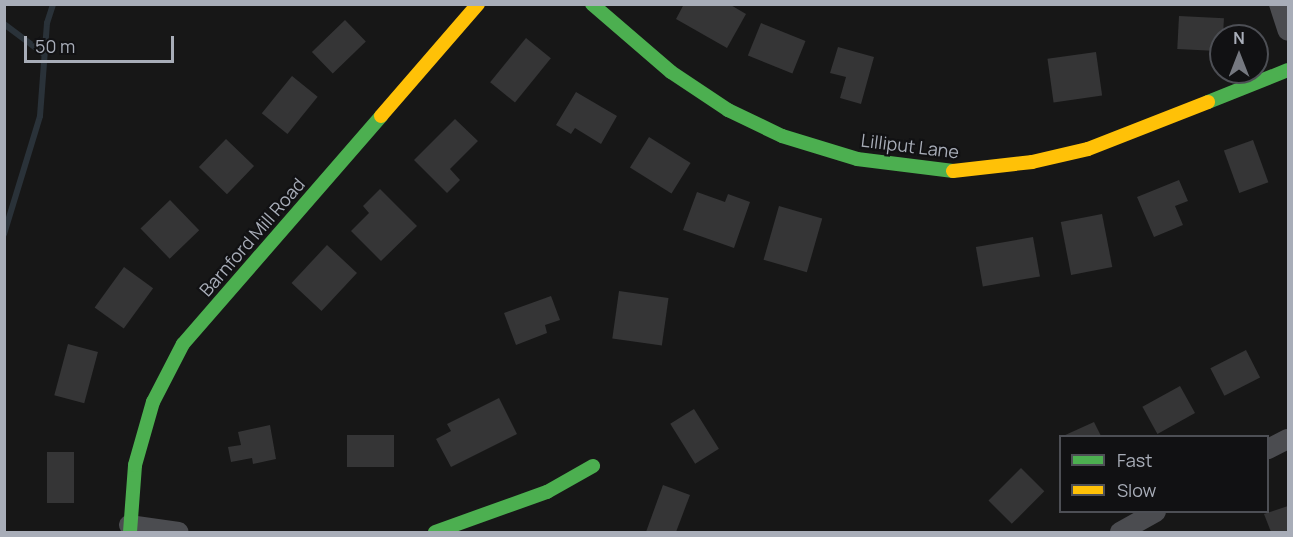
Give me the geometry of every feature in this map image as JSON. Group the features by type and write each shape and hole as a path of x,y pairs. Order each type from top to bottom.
{"street":[{"name":"Barnford Mill Road","path":"129,529 135,465 153,402 183,344 478,4"},
{"name":"Lilliput Lane","path":"592,4 671,72 728,110 782,136 857,159 900,167 959,172 1032,162 1088,149 1288,70"},
{"path":"1279,4 1288,31"},
{"path":"1269,448 1288,439"},
{"path":"435,532 547,492 593,466"},
{"path":"1120,532 1154,513"},
{"path":"129,529 179,532"}],"building":[{"path":"684,4 729,4 746,14 727,48 676,19"},
{"path":"1179,16 1224,18 1224,24 1209,24 1209,51 1177,49"},
{"path":"345,20 366,42 333,74 312,52"},
{"path":"761,23 806,41 792,73 748,55"},
{"path":"526,38 551,58 515,102 490,82"},
{"path":"838,47 874,57 861,104 840,98 846,77 830,73"},
{"path":"1096,52 1102,96 1054,102 1047,59"},
{"path":"292,76 318,97 287,134 262,113"},
{"path":"576,92 617,116 601,144 575,128 571,134 556,125"},
{"path":"455,119 478,141 450,169 460,180 447,193 414,160"},
{"path":"649,137 691,163 671,193 630,168"},
{"path":"226,139 254,166 227,194 199,167"},
{"path":"1253,140 1268,182 1239,193 1224,151"},
{"path":"1179,180 1188,201 1175,206 1183,225 1154,237 1137,197"},
{"path":"380,189 417,226 381,261 351,231 369,213 363,206"},
{"path":"697,192 725,202 728,194 750,202 734,248 683,230"},
{"path":"170,200 199,230 170,259 141,228"},
{"path":"779,206 822,218 807,272 764,260"},
{"path":"1102,214 1112,267 1071,275 1061,222"},
{"path":"1033,237 1040,276 983,286 976,247"},
{"path":"327,245 357,273 322,311 292,283"},
{"path":"124,267 153,288 124,329 95,307"},
{"path":"619,291 669,298 662,345 612,339"},
{"path":"551,296 560,320 545,325 547,333 516,345 504,313"},
{"path":"68,344 98,352 84,403 54,395"},
{"path":"1246,350 1260,378 1224,396 1210,368"},
{"path":"1180,386 1195,413 1157,434 1142,407"},
{"path":"499,398 517,434 451,467 436,439 451,431 447,424"},
{"path":"694,409 719,449 695,464 670,424"},
{"path":"1094,422 1100,435 1065,435"},
{"path":"270,425 276,459 253,464 252,458 231,462 228,447 241,445 238,432"},
{"path":"347,435 394,435 394,467 347,467"},
{"path":"47,452 74,452 74,503 47,503"},
{"path":"1021,468 1044,491 1012,524 988,501"},
{"path":"663,485 690,495 676,532 646,532"},
{"path":"1288,506 1288,532 1271,532 1264,514"}],"waterway":[{"path":"4,234 40,116 47,23 53,4"},
{"path":"4,24 44,54"}],"traffic: fast":[{"path":"592,4 671,72 728,110 782,136 857,159 953,171"},
{"path":"1208,102 1288,70"},
{"path":"130,532 135,465 153,402 183,344 381,116"},
{"path":"435,532 547,492 593,466"}],"traffic: slow":[{"path":"381,116 478,4"},
{"path":"953,171 1032,162 1088,149 1208,102"}]}
